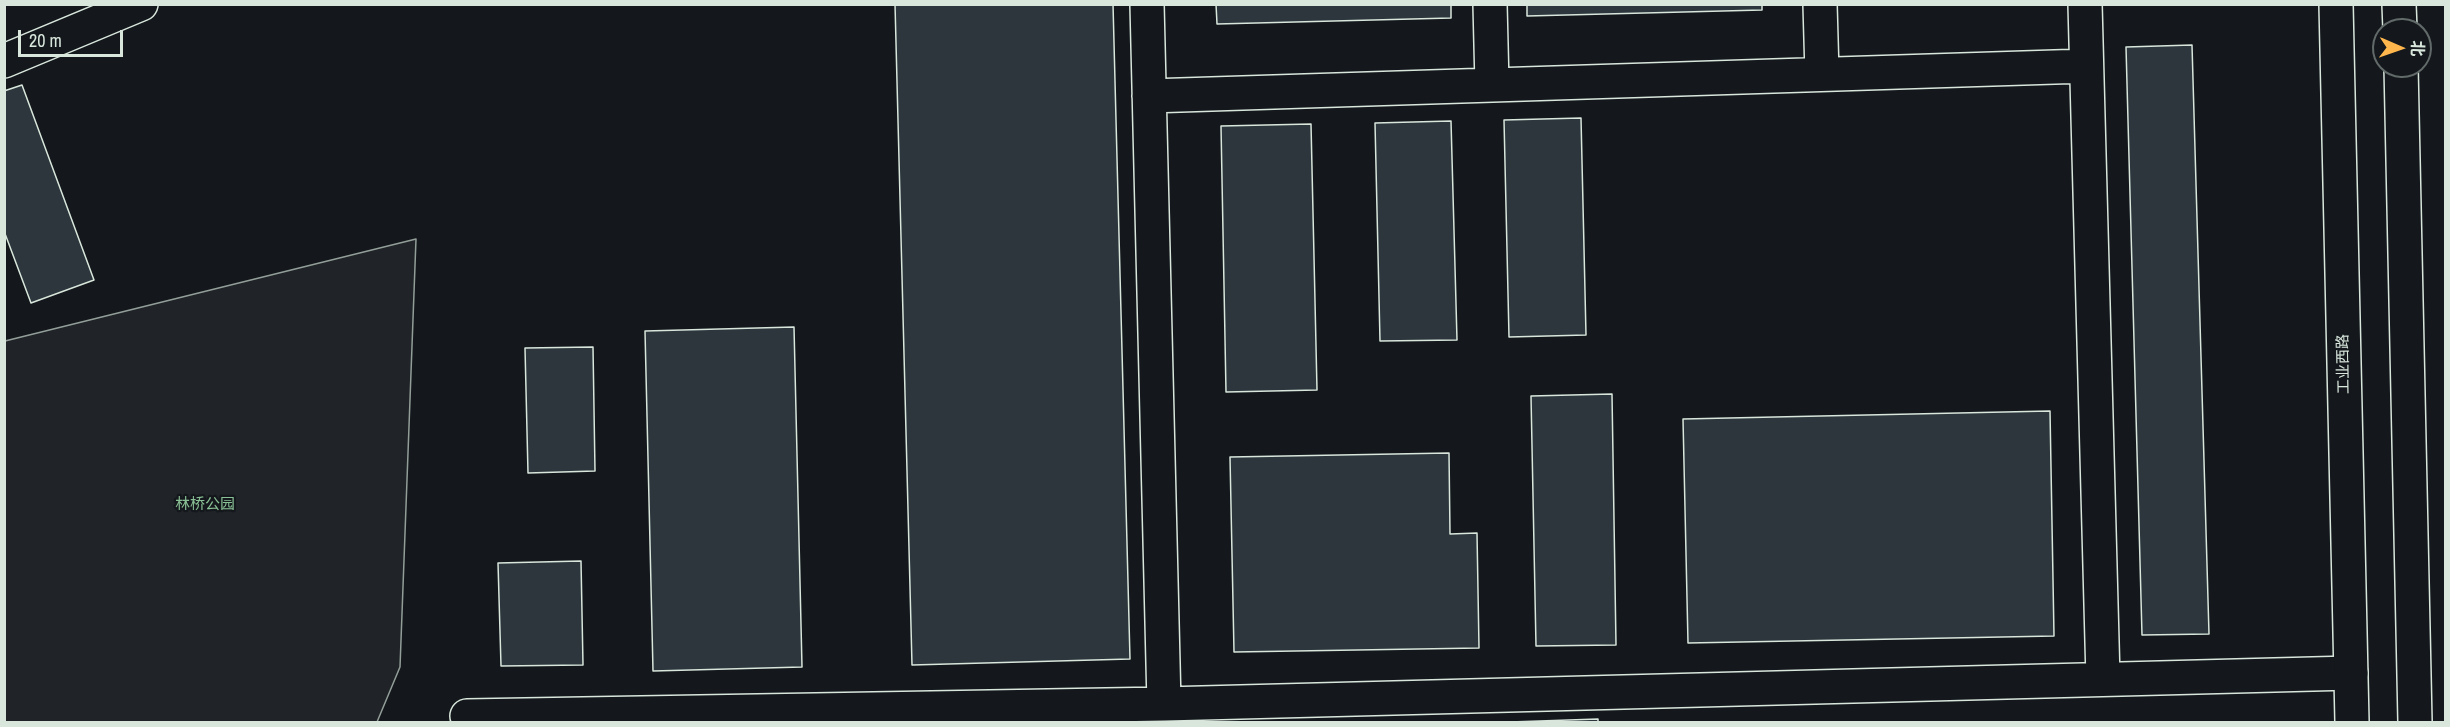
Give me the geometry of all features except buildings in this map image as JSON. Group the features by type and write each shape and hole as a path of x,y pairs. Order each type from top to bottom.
{"main road":[{"path":"4,61 141,4"},
{"path":"1147,4 1164,704"},
{"path":"1490,4 1492,85"},
{"path":"1820,4 1822,74"},
{"path":"2085,4 2103,680"},
{"name":"工业西路","path":"2336,4 2352,723"},
{"path":"1149,96 2086,66"},
{"path":"2400,78 2415,723"},
{"path":"467,716 636,718 2351,673"}],"green space":[{"name":"林桥公园","path":"416,239 400,667 377,722 5,722 5,341"}]}
